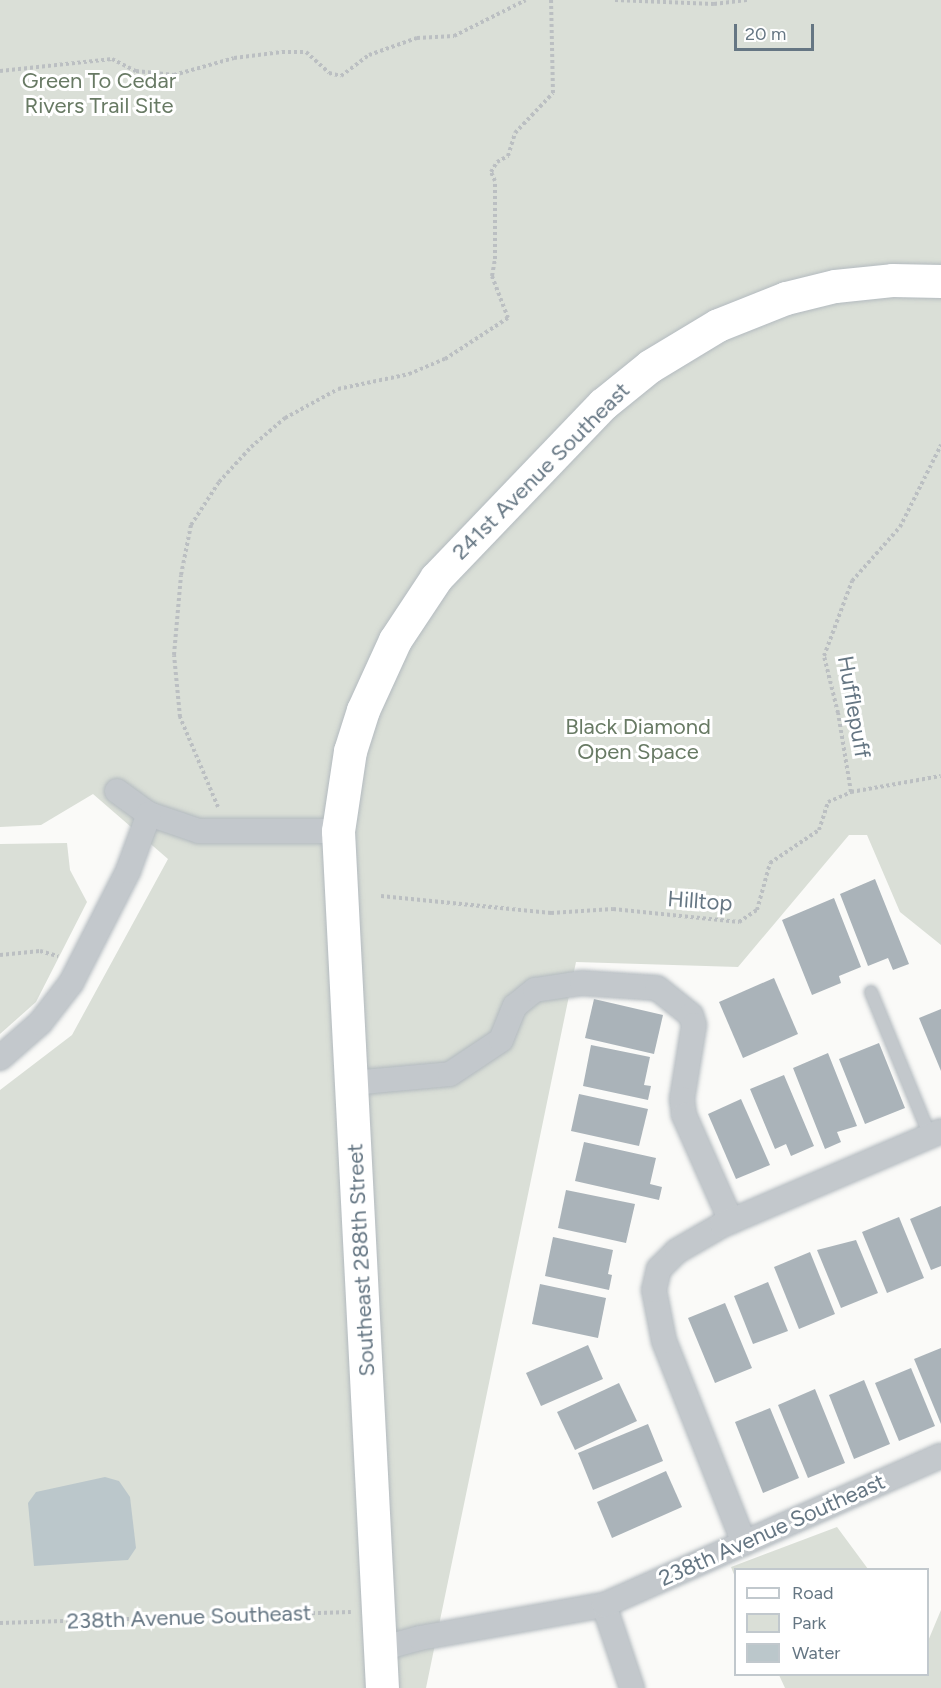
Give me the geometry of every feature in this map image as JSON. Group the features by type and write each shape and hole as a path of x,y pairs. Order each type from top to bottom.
{"street":[{"name":"241st Avenue Southeast","path":"338,831 350,751 363,710 410,615 468,541 603,404 687,342 764,305 835,286 892,280 941,281"},
{"path":"117,791 149,814 170,824 226,833 338,831"},
{"path":"0,1058 40,1023 61,1000 128,871 149,814"},
{"name":"Southeast 288th Street","path":"338,831 382,1688"},
{"path":"352,1083 450,1074 501,1040 515,1006 535,990 582,983 657,988 690,1015 694,1025 682,1099 684,1115 731,1221"},
{"path":"744,1543 664,1341 654,1290 659,1269 676,1251 731,1221 936,1133"},
{"name":"238th Avenue Southeast","path":"380,1649 420,1638 604,1605 941,1455"},
{"path":"604,1605 632,1688"}],"lane":[{"path":"871,992 936,1133"}],"path":[{"path":"0,71 112,59 136,71 174,75 234,58 282,52 306,52 329,73 341,76 369,55 417,38 454,36 526,0"},
{"path":"226,833 210,782 180,717 174,655 181,575 191,525 219,482 251,447 285,418 338,389 409,374 445,359 508,318 492,276 495,259 495,181 491,172 497,162 508,156 515,133 553,93 551,0"},
{"path":"615,0 714,4 749,0"},
{"name":"Hufflepuff","path":"851,792 838,713 824,656 852,581 900,527 941,445"},
{"name":"Hilltop","path":"381,896 529,911 613,909 739,922 757,910 770,863 819,830 828,802 851,792 941,776"},
{"path":"0,955 39,951 81,965"},
{"name":"238th Avenue Southeast","path":"0,1623 378,1611"}],"green space":[{"path":"0,0 941,0 941,945 900,912 867,835 849,835 738,967 576,962 426,1688 0,1688 0,1090 72,1035 168,859 93,794 41,825 0,827"},
{"path":"67,843 70,870 87,902 36,1002 0,1034 0,844"},
{"path":"837,1527 867,1568 734,1568 734,1574 731,1567"},
{"path":"941,1610 941,1688 785,1688 779,1676 929,1676 929,1639"}],"water":[{"path":"105,1477 119,1481 130,1497 136,1548 128,1560 34,1566 28,1503 36,1492"}],"building":[{"path":"875,879 909,964 893,970 888,958 868,966 840,894"},
{"path":"834,898 861,967 839,976 841,983 812,995 782,920"},
{"path":"774,978 798,1034 743,1058 719,1002"},
{"path":"594,999 663,1015 654,1054 585,1038"},
{"path":"941,1009 941,1071 919,1018"},
{"path":"879,1043 905,1108 865,1124 839,1059"},
{"path":"591,1045 650,1057 644,1085 651,1086 648,1100 583,1086"},
{"path":"828,1053 857,1126 837,1132 841,1142 825,1149 793,1068"},
{"path":"784,1075 814,1146 791,1156 786,1144 775,1149 750,1089"},
{"path":"579,1094 648,1109 639,1146 571,1131"},
{"path":"741,1099 770,1165 736,1179 708,1114"},
{"path":"584,1142 656,1158 650,1184 662,1187 659,1200 575,1181"},
{"path":"566,1190 635,1204 626,1243 558,1228"},
{"path":"941,1206 941,1266 931,1270 910,1219"},
{"path":"899,1217 924,1278 887,1293 862,1232"},
{"path":"553,1237 613,1250 608,1274 612,1275 609,1290 545,1276"},
{"path":"856,1240 878,1293 841,1308 817,1250"},
{"path":"810,1252 835,1314 799,1329 774,1267"},
{"path":"768,1282 788,1331 753,1344 734,1296"},
{"path":"540,1284 606,1298 598,1338 532,1324"},
{"path":"725,1303 752,1368 715,1383 688,1318"},
{"path":"588,1345 603,1379 541,1406 526,1373"},
{"path":"941,1348 941,1424 914,1359"},
{"path":"911,1368 935,1426 899,1441 875,1383"},
{"path":"864,1380 890,1444 854,1459 829,1395"},
{"path":"619,1383 637,1421 575,1450 557,1412"},
{"path":"815,1389 845,1463 808,1478 778,1405"},
{"path":"770,1408 799,1478 763,1493 735,1422"},
{"path":"648,1424 663,1461 593,1490 578,1453"},
{"path":"666,1471 682,1507 612,1538 597,1502"}],"park label":[{"name":"Green To Cedar Rivers Trail Site","path":"99,92"},
{"name":"Black Diamond Open Space","path":"638,738"}]}
